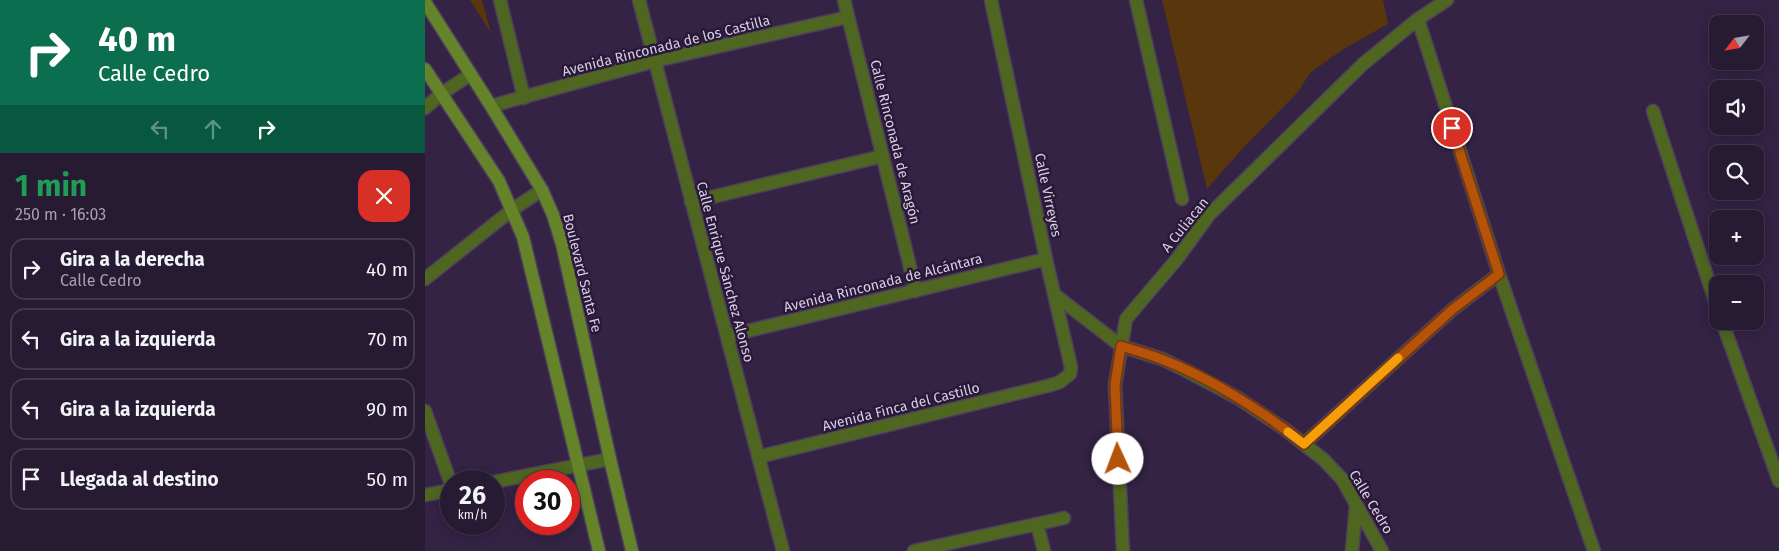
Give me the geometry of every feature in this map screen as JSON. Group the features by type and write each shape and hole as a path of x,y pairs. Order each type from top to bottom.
{"street":[{"path":"500,0 524,98"},
{"name":"Calle Enrique Sánchez Alonso","path":"639,0 783,551"},
{"name":"Calle Rinconada de Aragón","path":"844,0 916,291"},
{"name":"Calle Virreyes","path":"991,0 1071,367 1071,374 1051,385"},
{"path":"1136,0 1182,198"},
{"name":"A Culiacan","path":"1123,551 1115,385 1126,319 1177,259 1209,216 1363,64 1418,19 1447,0"},
{"name":"Boulevard Santa Fe","path":"425,2 542,190 553,215 562,244 632,551"},
{"name":"Avenida Rinconada de los Castilla","path":"491,106 655,61 848,17"},
{"path":"1418,19 1499,274 1594,551"},
{"path":"425,69 499,181 513,209 523,237 580,465 599,551"},
{"path":"425,108 441,94 471,74"},
{"path":"1653,111 1709,283"},
{"path":"691,202 883,156"},
{"path":"425,279 513,209 542,190"},
{"name":"Avenida Rinconada de Alcántara","path":"727,336 1047,259"},
{"path":"1304,444 1453,309 1499,274"},
{"name":"Calle Cedro","path":"1055,295 1121,346 1162,359 1185,370 1238,398 1287,430 1324,460 1342,479 1382,551"},
{"path":"1725,330 1779,481"},
{"name":"Avenida Finca del Castillo","path":"758,458 1051,385"},
{"path":"425,410 446,470"},
{"path":"505,480 610,459"},
{"path":"425,495 440,492"},
{"path":"1351,551 1356,506"},
{"path":"914,551 1065,518"},
{"path":"1037,524 1044,551"}],"shaded area":[{"path":"470,0 482,0 491,33"},
{"path":"1162,0 1383,0 1388,24 1342,50 1310,73 1298,92 1243,148 1207,189"}],"slow traffic":[{"path":"1288,432 1304,444 1398,358"}],"route":[{"path":"1118,459 1115,385 1121,346 1162,359 1199,377 1238,398 1287,430 1304,444 1453,309 1499,274 1452,128"}]}
